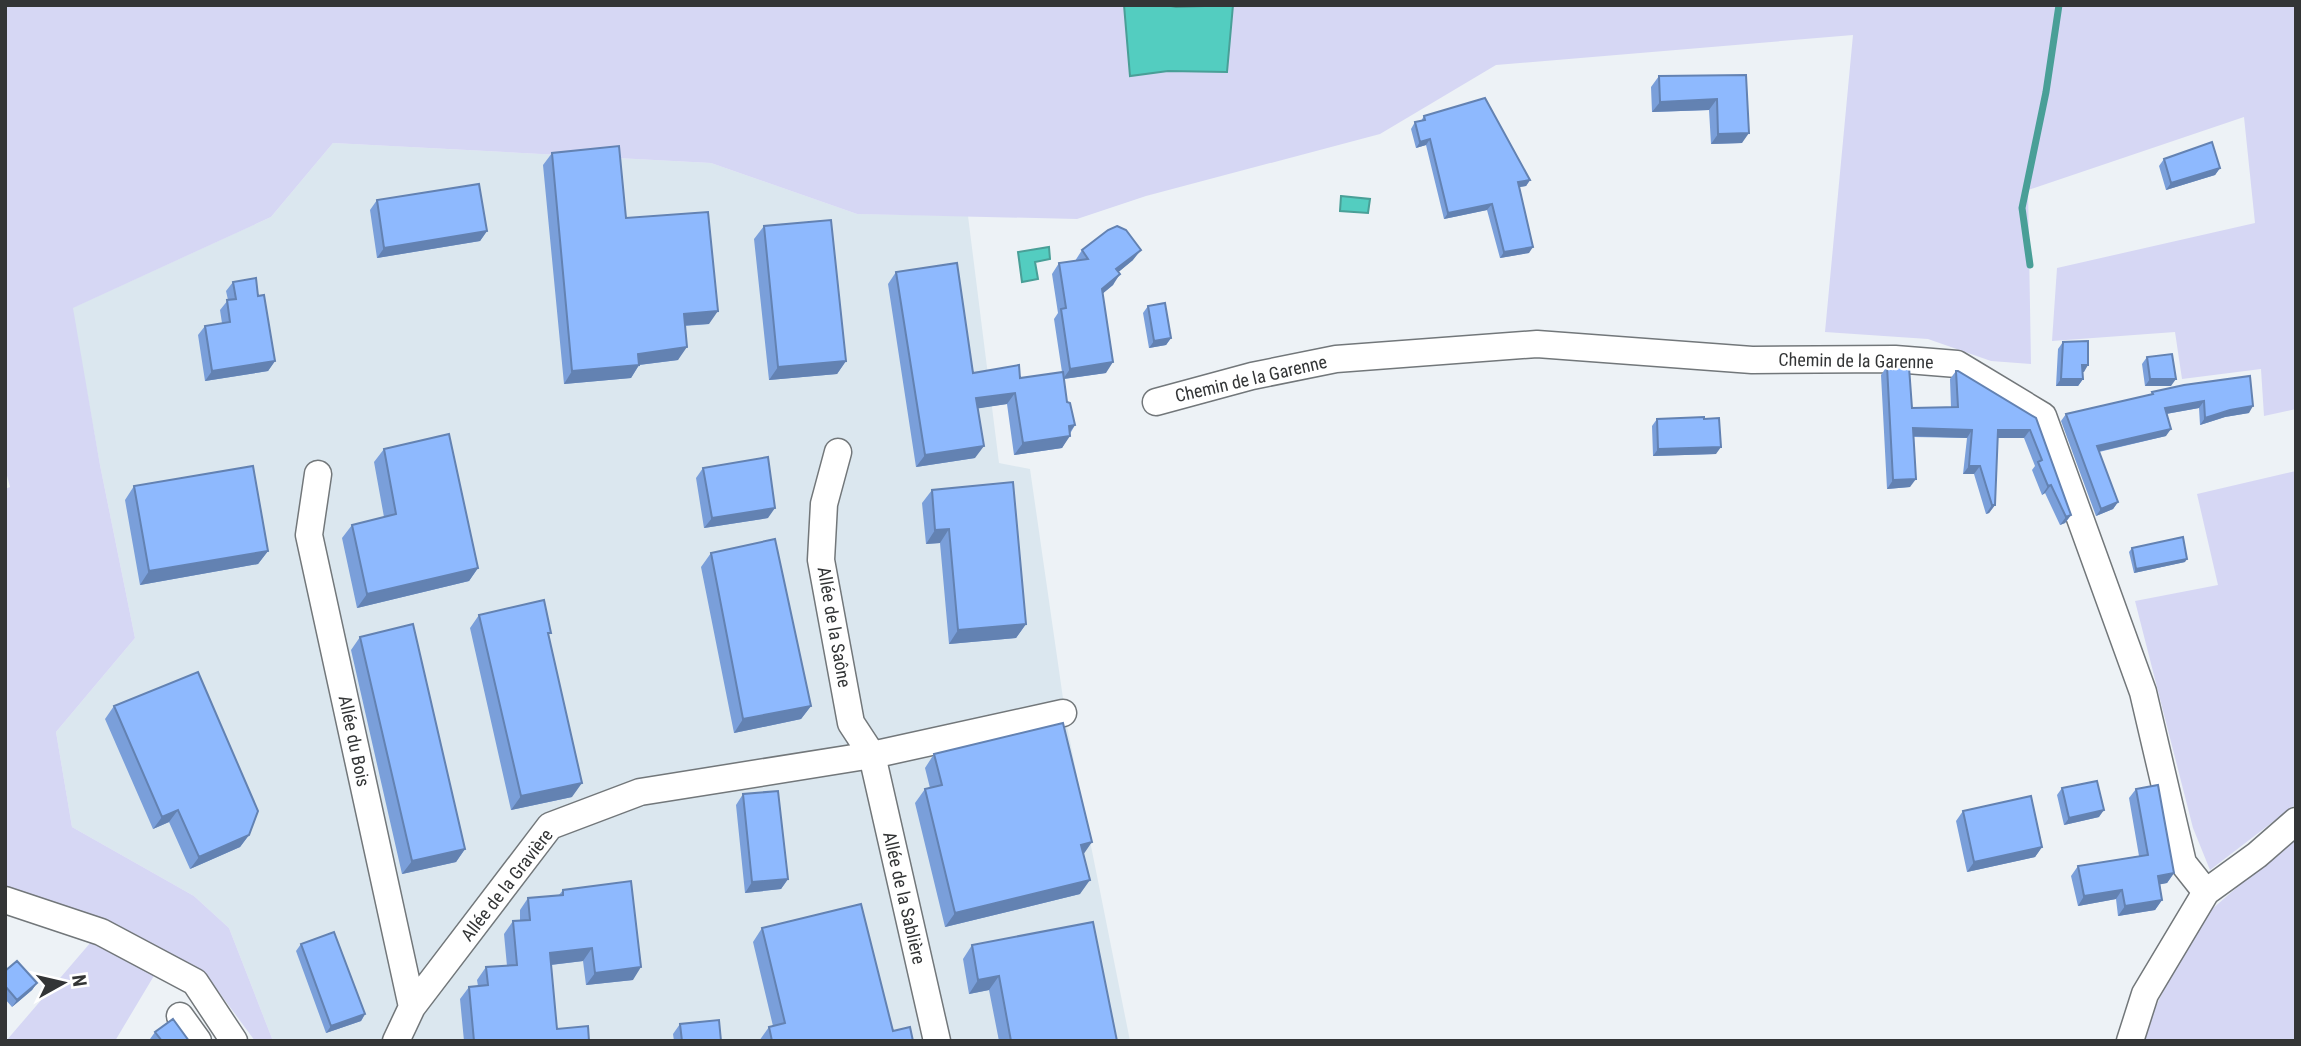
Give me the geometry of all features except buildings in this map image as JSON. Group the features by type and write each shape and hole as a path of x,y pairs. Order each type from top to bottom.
{"street":[{"name":"Chemin de la Garenne","path":"1156,402 1252,376 1336,359 1537,344 1752,360 1895,359 1957,364 2043,416 2143,692 2183,863 2206,892"},
{"name":"Allée de la Saône","path":"838,452 824,504 821,560 851,723 872,755"},
{"name":"Allée du Bois","path":"318,474 309,535 412,1007"},
{"path":"872,755 1063,713"},
{"name":"Allée de la Gravière","path":"396,1041 412,1007 550,826 640,792 872,755"},
{"name":"Allée de la Sablière","path":"872,755 937,1041"},
{"path":"2130,1041 2146,994 2206,892 2257,855 2296,821"},
{"path":"5,900 101,932 195,982 234,1041"},
{"path":"180,1016 198,1041"}],"shaded area":[{"path":"5,5 2296,5 2296,409 2264,416 2261,369 2182,379 2175,332 2052,341 2057,268 2255,223 2244,117 2028,190 2031,364 1991,361 1928,339 1825,332 1853,35 1496,65 1380,134 1146,196 1077,219 857,214 711,163 333,143 271,217 73,308 100,465 135,638 56,732 72,827 194,896 229,928 273,1041 255,1041 207,976 170,953 5,887 5,489 10,487 5,468"},
{"path":"1124,5 1233,5 1227,72 1168,71 1130,76"},
{"path":"333,143 711,163 857,214 968,216 999,463 1030,469 1067,726 1130,1041 273,1041 229,928 194,896 72,827 56,732 135,638 72,308 271,217"},
{"path":"1341,196 1370,199 1368,213 1340,211"},
{"path":"1049,247 1050,259 1035,262 1038,279 1022,282 1018,252"},
{"path":"2296,471 2296,804 2210,870 2193,828 2135,601 2218,585 2197,494"},
{"path":"2296,836 2296,1041 2143,1041 2146,1028 2184,946 2211,910"},
{"path":"91,942 161,964 115,1041 6,1041"}],"waterway":[{"path":"2030,265 2022,208 2046,92 2059,5"}]}
